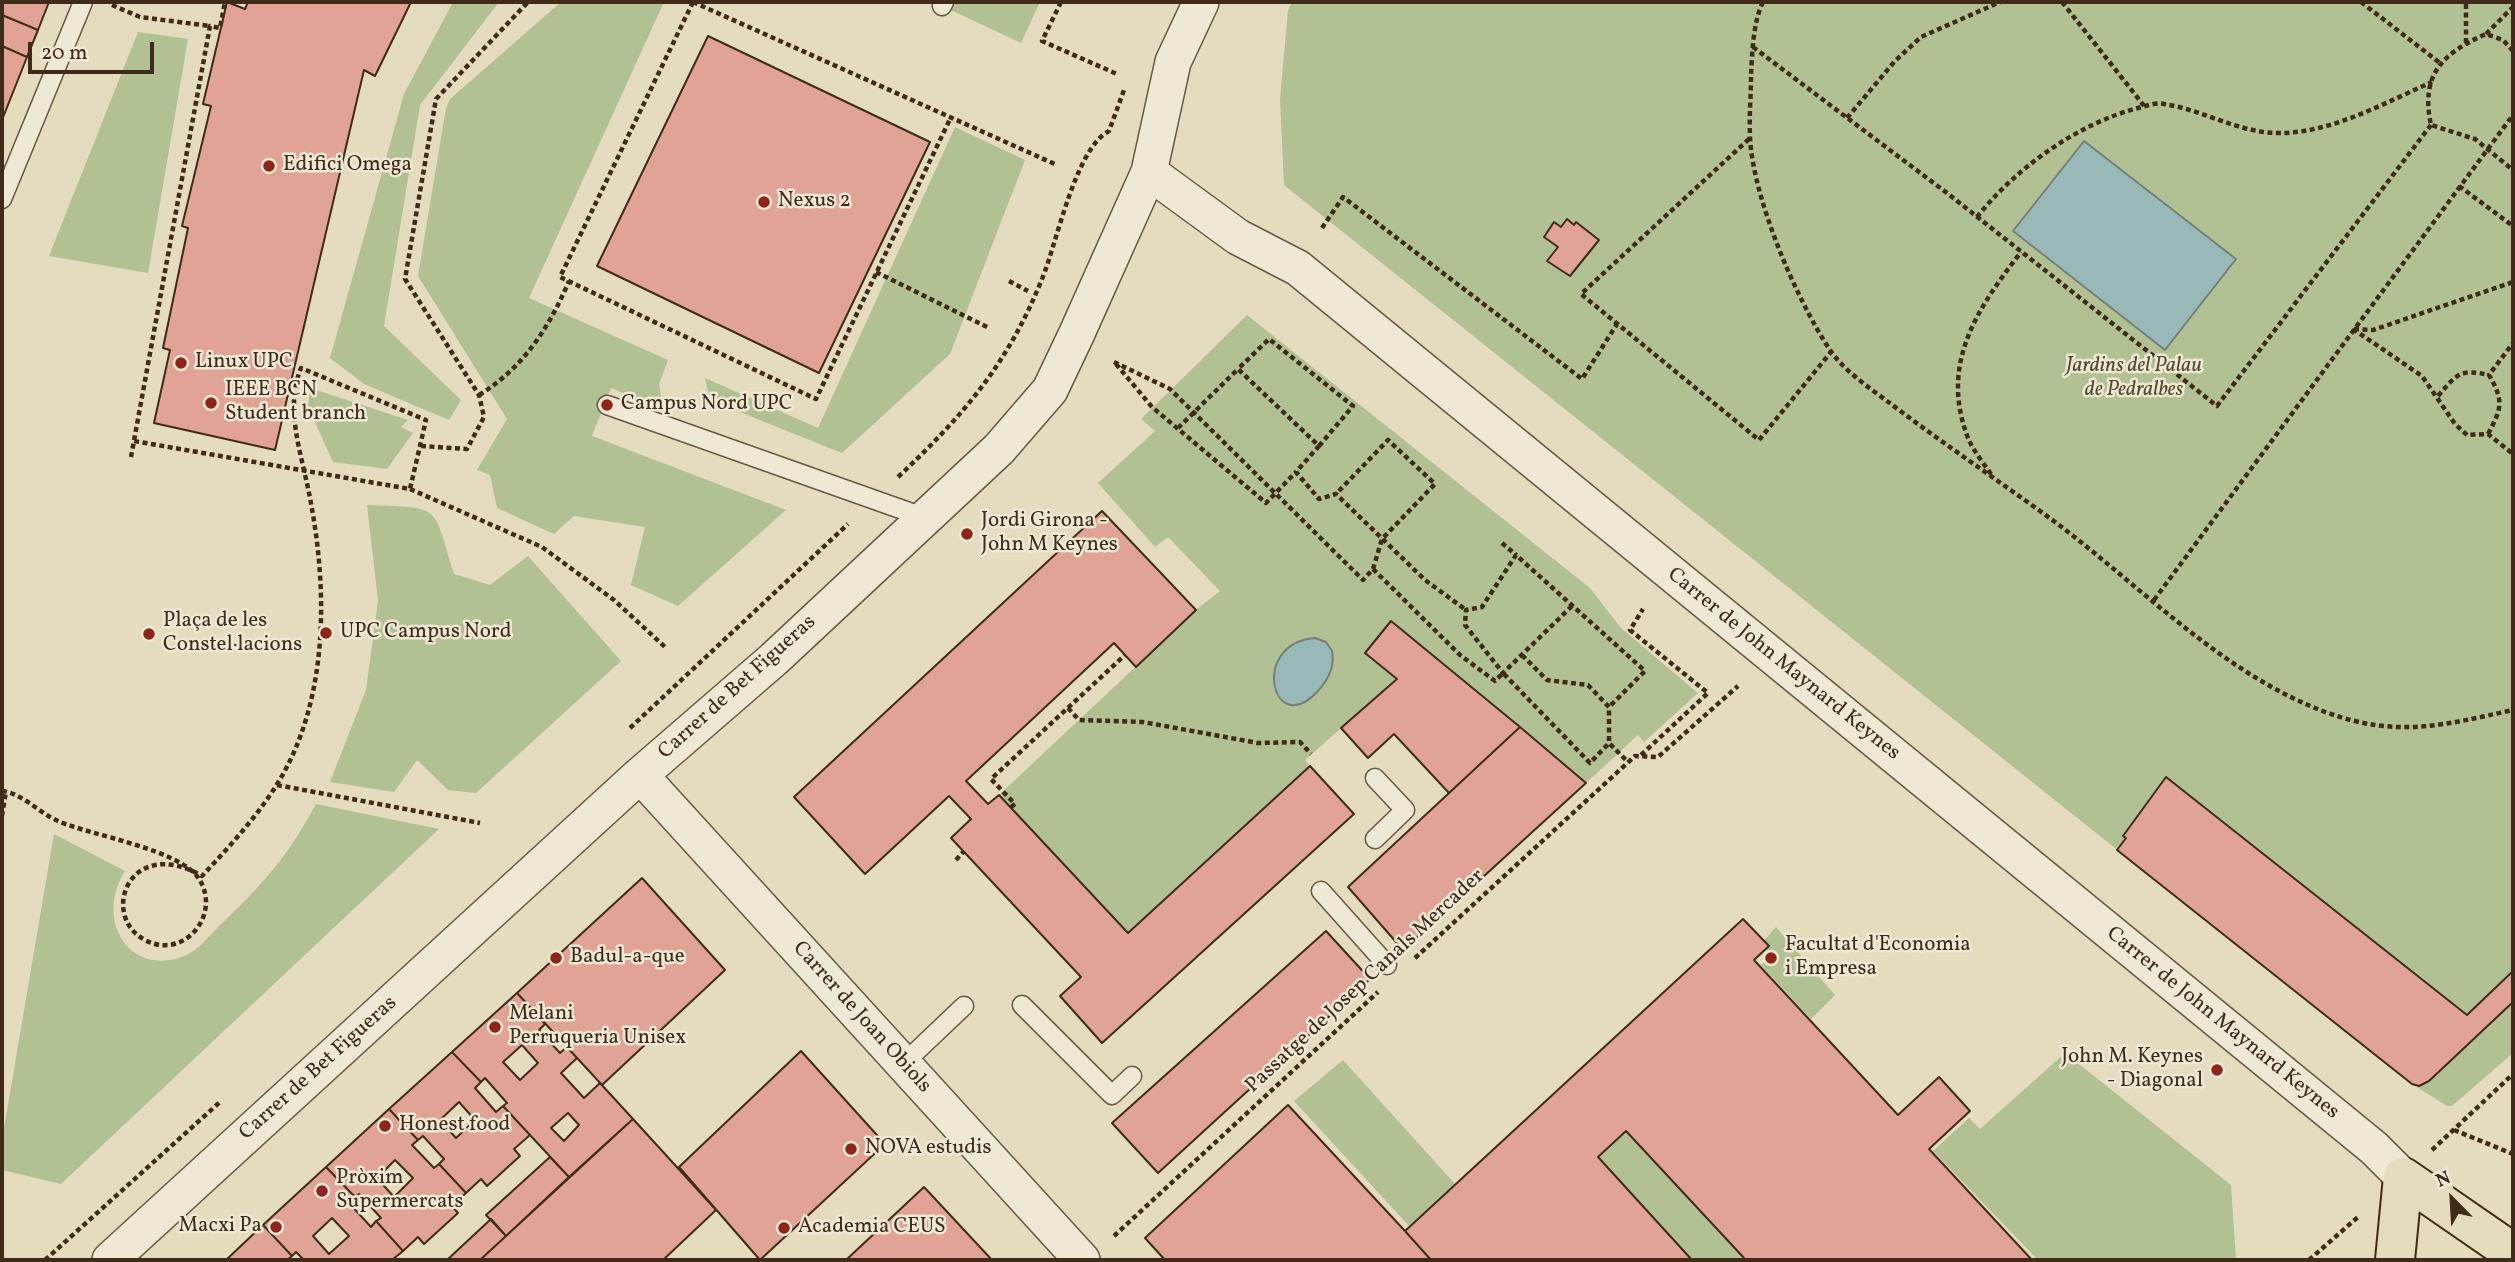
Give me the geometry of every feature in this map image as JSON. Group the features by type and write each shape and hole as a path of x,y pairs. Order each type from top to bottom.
{"main road":[{"path":"2395,1260 2403,1177 2513,1253"}],"street":[{"name":"Carrer de Bet Figueras","path":"110,1260 640,775 774,659 923,517 999,449 1050,390 1149,172 1173,62 1201,2"},
{"name":"Carrer de John Maynard Keynes","path":"1149,172 1238,237 1298,268 2374,1148 2403,1177"},
{"name":"Carrer de Joan Obiols","path":"640,775 1082,1260"}],"lane":[{"path":"2,199 83,2"},
{"path":"607,405 923,517"},
{"path":"1375,839 1405,810 1376,778"},
{"path":"1321,891 1387,964"},
{"path":"1022,1005 1112,1095 1132,1076"},
{"path":"903,1064 964,1006"}],"path":[{"path":"105,2 141,17 220,28 225,2"},
{"path":"421,446 467,449 484,417 479,395 405,279 436,99 528,2"},
{"path":"951,117 816,398 560,277 693,2 1057,164"},
{"path":"1061,2 1042,41 1116,74"},
{"path":"1763,2 1754,47 1750,138 1765,211 1799,296 1831,352 1870,388 1993,478 2224,656 2275,689 2329,713 2400,730 2453,723 2513,710"},
{"path":"1847,118 1895,61 1921,37 2000,2"},
{"path":"2062,2 2145,107"},
{"path":"2361,2 2440,63"},
{"path":"2466,2 2466,43"},
{"path":"1754,47 1977,216 2217,406 2431,125 2429,92 2440,63 2466,43 2486,34 2513,7"},
{"path":"131,457 210,26"},
{"path":"2486,34 2503,40 2513,51"},
{"name":"Carrer de Bet Figueras","path":"620,737 943,435 989,382 1041,281 1084,160 1100,136 1109,131 1128,80"},
{"path":"1977,216 1998,190 2084,129 2120,113 2161,103 2255,132 2284,133 2316,129 2432,82"},
{"path":"2154,600 2513,115"},
{"path":"2431,125 2455,130 2487,148 2513,170"},
{"path":"1750,138 1581,294 1759,440 1831,352"},
{"path":"2459,186 2513,226"},
{"path":"1322,228 1343,197 1582,379 1617,324"},
{"path":"1993,478 1968,439 1962,410 1959,362 1966,335 1983,304 2021,252"},
{"path":"876,272 989,328"},
{"path":"479,395 499,382 530,351 556,310 569,281"},
{"path":"1009,281 1028,291"},
{"path":"2353,329 2373,330 2513,282"},
{"path":"2353,329 2422,376 2455,424 2467,435 2488,434 2513,454"},
{"path":"1178,428 1194,413 1269,338 1353,406 1296,472 1274,493 1266,503 1152,407 1114,362 1170,390 1194,413 1274,493 1363,580 1373,569 1382,539 1435,484 1388,440 1336,494 1320,499 1296,472"},
{"path":"2489,375 2513,343"},
{"path":"2,816 4,791 57,821 182,862 191,869 200,880 206,893 204,920 196,932 185,940 158,945 145,940 126,919 123,905 132,879 152,864 183,865 192,871 202,876 247,826 277,785 305,722 322,637 321,553 292,408 294,385 301,368 426,420 410,489"},
{"path":"1238,369 1319,446"},
{"path":"2438,397 2454,377 2469,370 2489,375 2501,396 2498,416 2488,434"},
{"path":"134,441 410,489 542,547 614,600 665,647"},
{"path":"1336,494 1425,580 1466,610 1482,607 1516,555"},
{"path":"1502,542 1645,671 1609,707"},
{"path":"1373,569 1460,655 1495,681 1572,606"},
{"name":"Passatge de Josep Canals Mercader","path":"1641,756 1708,693 1630,631 1643,609"},
{"path":"1466,610 1465,625 1503,673 1590,763 1609,743 1609,707 1588,685 1547,680 1522,655"},
{"path":"1011,807 1015,804 992,779 1125,655"},
{"name":"Passatge de Josep Canals Mercader","path":"1406,965 1635,756 1658,757 1738,686"},
{"path":"1068,708 1079,720 1143,722 1258,743 1300,742 1311,754"},
{"path":"1609,743 1628,762"},
{"path":"277,785 480,823"},
{"path":"956,860 964,851"},
{"name":"Passatge de Josep Canals Mercader","path":"1114,1236 1387,984"},
{"path":"2438,1144 2513,1074"},
{"name":"Carrer de Bet Figueras","path":"45,1260 230,1092"},
{"path":"2454,1130 2513,1154"},
{"path":"2309,1260 2324,1247"}],"green space":[{"path":"453,2 499,2 420,105 384,326 461,400 449,420 364,384 330,358 404,94"},
{"path":"561,2 664,2 529,298 668,360 659,384 663,410 611,388 592,436 786,510 678,606 631,585 645,527 574,516 554,534 497,508 490,475 477,470 507,419 418,276 446,108 450,99"},
{"path":"934,2 1040,2 1021,43"},
{"name":"Jardins del Palau de Pedralbes","path":"1292,2 2513,2 2513,1053 2452,1106 2447,1106 2407,1081 1284,185 1280,99 1288,10"},
{"path":"138,32 188,39 148,273 49,256"},
{"path":"955,127 1025,160 950,354 842,453 710,400 705,378 818,428"},
{"path":"1247,315 1590,588 1621,628 1698,693 1644,742 1638,735 1586,783 1390,622 1365,653 1397,679 1305,760 1310,766 1128,933 999,795 1196,610 1220,591 1168,537 1155,547 1098,483 1155,431 1141,419","holes":["1320,639 1330,646 1327,677 1319,690 1307,700 1276,665 1297,643"]},
{"path":"310,388 408,420 401,427 413,433 387,469 333,462 308,407"},
{"path":"367,505 410,507 431,514 442,534 454,574 490,585 528,556 621,661 476,793 448,790 417,760 394,792 330,782 366,690 378,601"},
{"path":"316,804 439,829 61,1184 2,1170 2,1140 54,834 125,871 117,889 115,924 132,951 146,958 163,961 182,957 193,951 248,897 284,856"},
{"path":"1776,927 1835,995 1811,1019 1761,965 1771,955 1761,944"},
{"path":"2065,1053 2231,1185 2236,1260 2038,1260 1933,1151 1969,1118 1980,1129"},
{"path":"1343,1060 1455,1184 1409,1226 1294,1101"},
{"path":"1626,1131 1744,1258 1692,1260 1598,1157"}],"water":[{"path":"2084,141 2236,259 2165,350 2013,231"},
{"path":"1315,638 1326,642 1332,651 1330,672 1318,691 1302,703 1289,705 1279,698 1274,685 1275,670 1281,655 1294,644"}],"building":[{"path":"2,2 49,2 38,30 2,15"},
{"name":"Edifici Omega","path":"227,2 245,9 248,2 411,2 375,76 364,70 275,450 154,423 170,350 163,348 188,228 182,226 211,106 203,104"},
{"path":"2,15 38,30 27,57 2,46"},
{"name":"Nexus 2","path":"708,36 930,142 819,373 597,266"},
{"path":"2,46 27,57 2,120"},
{"path":"1567,219 1574,225 1576,222 1599,240 1570,276 1547,261 1558,247 1544,237 1554,222 1561,227"},
{"path":"1102,511 1196,610 1136,667 1114,643 966,781 988,804 999,795 1128,933 1310,766 1354,814 1102,1043 1060,996 1081,977 951,838 971,819 949,796 865,874 794,797"},
{"path":"1391,621 1520,727 1449,793 1394,734 1368,758 1341,728 1397,679 1365,653"},
{"path":"1520,727 1586,783 1403,950 1348,887"},
{"path":"2166,777 2467,1015 2513,971 2513,1002 2429,1081 2419,1086 2412,1084 2117,850 2126,838 2123,836"},
{"path":"642,878 725,970 602,1085 517,993"},
{"path":"1743,919 1769,946 1754,960 1898,1115 1939,1077 1970,1111 1929,1149 2032,1260 1742,1260 1744,1258 1626,1131 1598,1157 1692,1260 1431,1260 1405,1231"},
{"path":"1326,931 1370,979 1158,1173 1112,1123"},
{"path":"517,993 545,1024 539,1030 560,1053 567,1047 577,1058 561,1073 584,1098 600,1083 633,1119 569,1177 503,1106 507,1103 485,1078 481,1082 452,1052","holes":["522,1045 538,1063 520,1080 503,1062","568,1113 579,1125 564,1141 551,1128"]},
{"path":"801,1051 885,1144 760,1260 679,1167"},
{"path":"452,1052 481,1082 475,1088 496,1112 503,1106 530,1135 514,1149 520,1156 487,1186 481,1179 466,1193 439,1164 444,1159 423,1136 418,1140 389,1109","holes":["459,1102 475,1120 456,1138 440,1120"]},
{"path":"1288,1105 1431,1260 1165,1260 1145,1238"},
{"path":"389,1109 418,1140 412,1145 434,1168 439,1164 466,1193 452,1206 458,1213 424,1244 418,1237 403,1251 376,1221 381,1218 359,1194 355,1197 326,1167","holes":["395,1160 413,1178 394,1197 377,1178"]},
{"path":"633,1119 716,1210 663,1260 480,1260"},
{"path":"550,1157 569,1177 506,1236 486,1215"},
{"path":"326,1167 355,1197 349,1203 371,1227 376,1221 403,1251 392,1260 304,1260 296,1252 292,1256 263,1225","holes":["332,1218 349,1236 329,1254 313,1236"]},
{"path":"924,1187 992,1260 846,1260"},
{"path":"491,1219 506,1236 480,1260 447,1260"},
{"path":"263,1225 292,1256 287,1260 226,1260"}],"place":[{"name":"Edifici Omega","path":"269,166"},
{"name":"Nexus 2","path":"764,202"},
{"name":"Linux UPC","path":"181,363"},
{"name":"IEEE BCN Student branch","path":"211,403"},
{"name":"Campus Nord UPC","path":"607,405"},
{"name":"Jordi Girona - John M Keynes","path":"967,534"},
{"name":"UPC Campus Nord","path":"326,633"},
{"name":"Plaça de les Constel·lacions","path":"149,634"},
{"name":"Badul-a-que","path":"556,958"},
{"name":"Facultat d'Economia i Empresa","path":"1771,958"},
{"name":"Melani Perruqueria Unisex","path":"495,1027"},
{"name":"John M. Keynes - Diagonal","path":"2217,1070"},
{"name":"Honest food","path":"385,1126"},
{"name":"NOVA estudis","path":"851,1149"},
{"name":"Pròxim Supermercats","path":"322,1191"},
{"name":"Macxi Pa","path":"276,1227"},
{"name":"Academia CEUS","path":"784,1228"}]}
